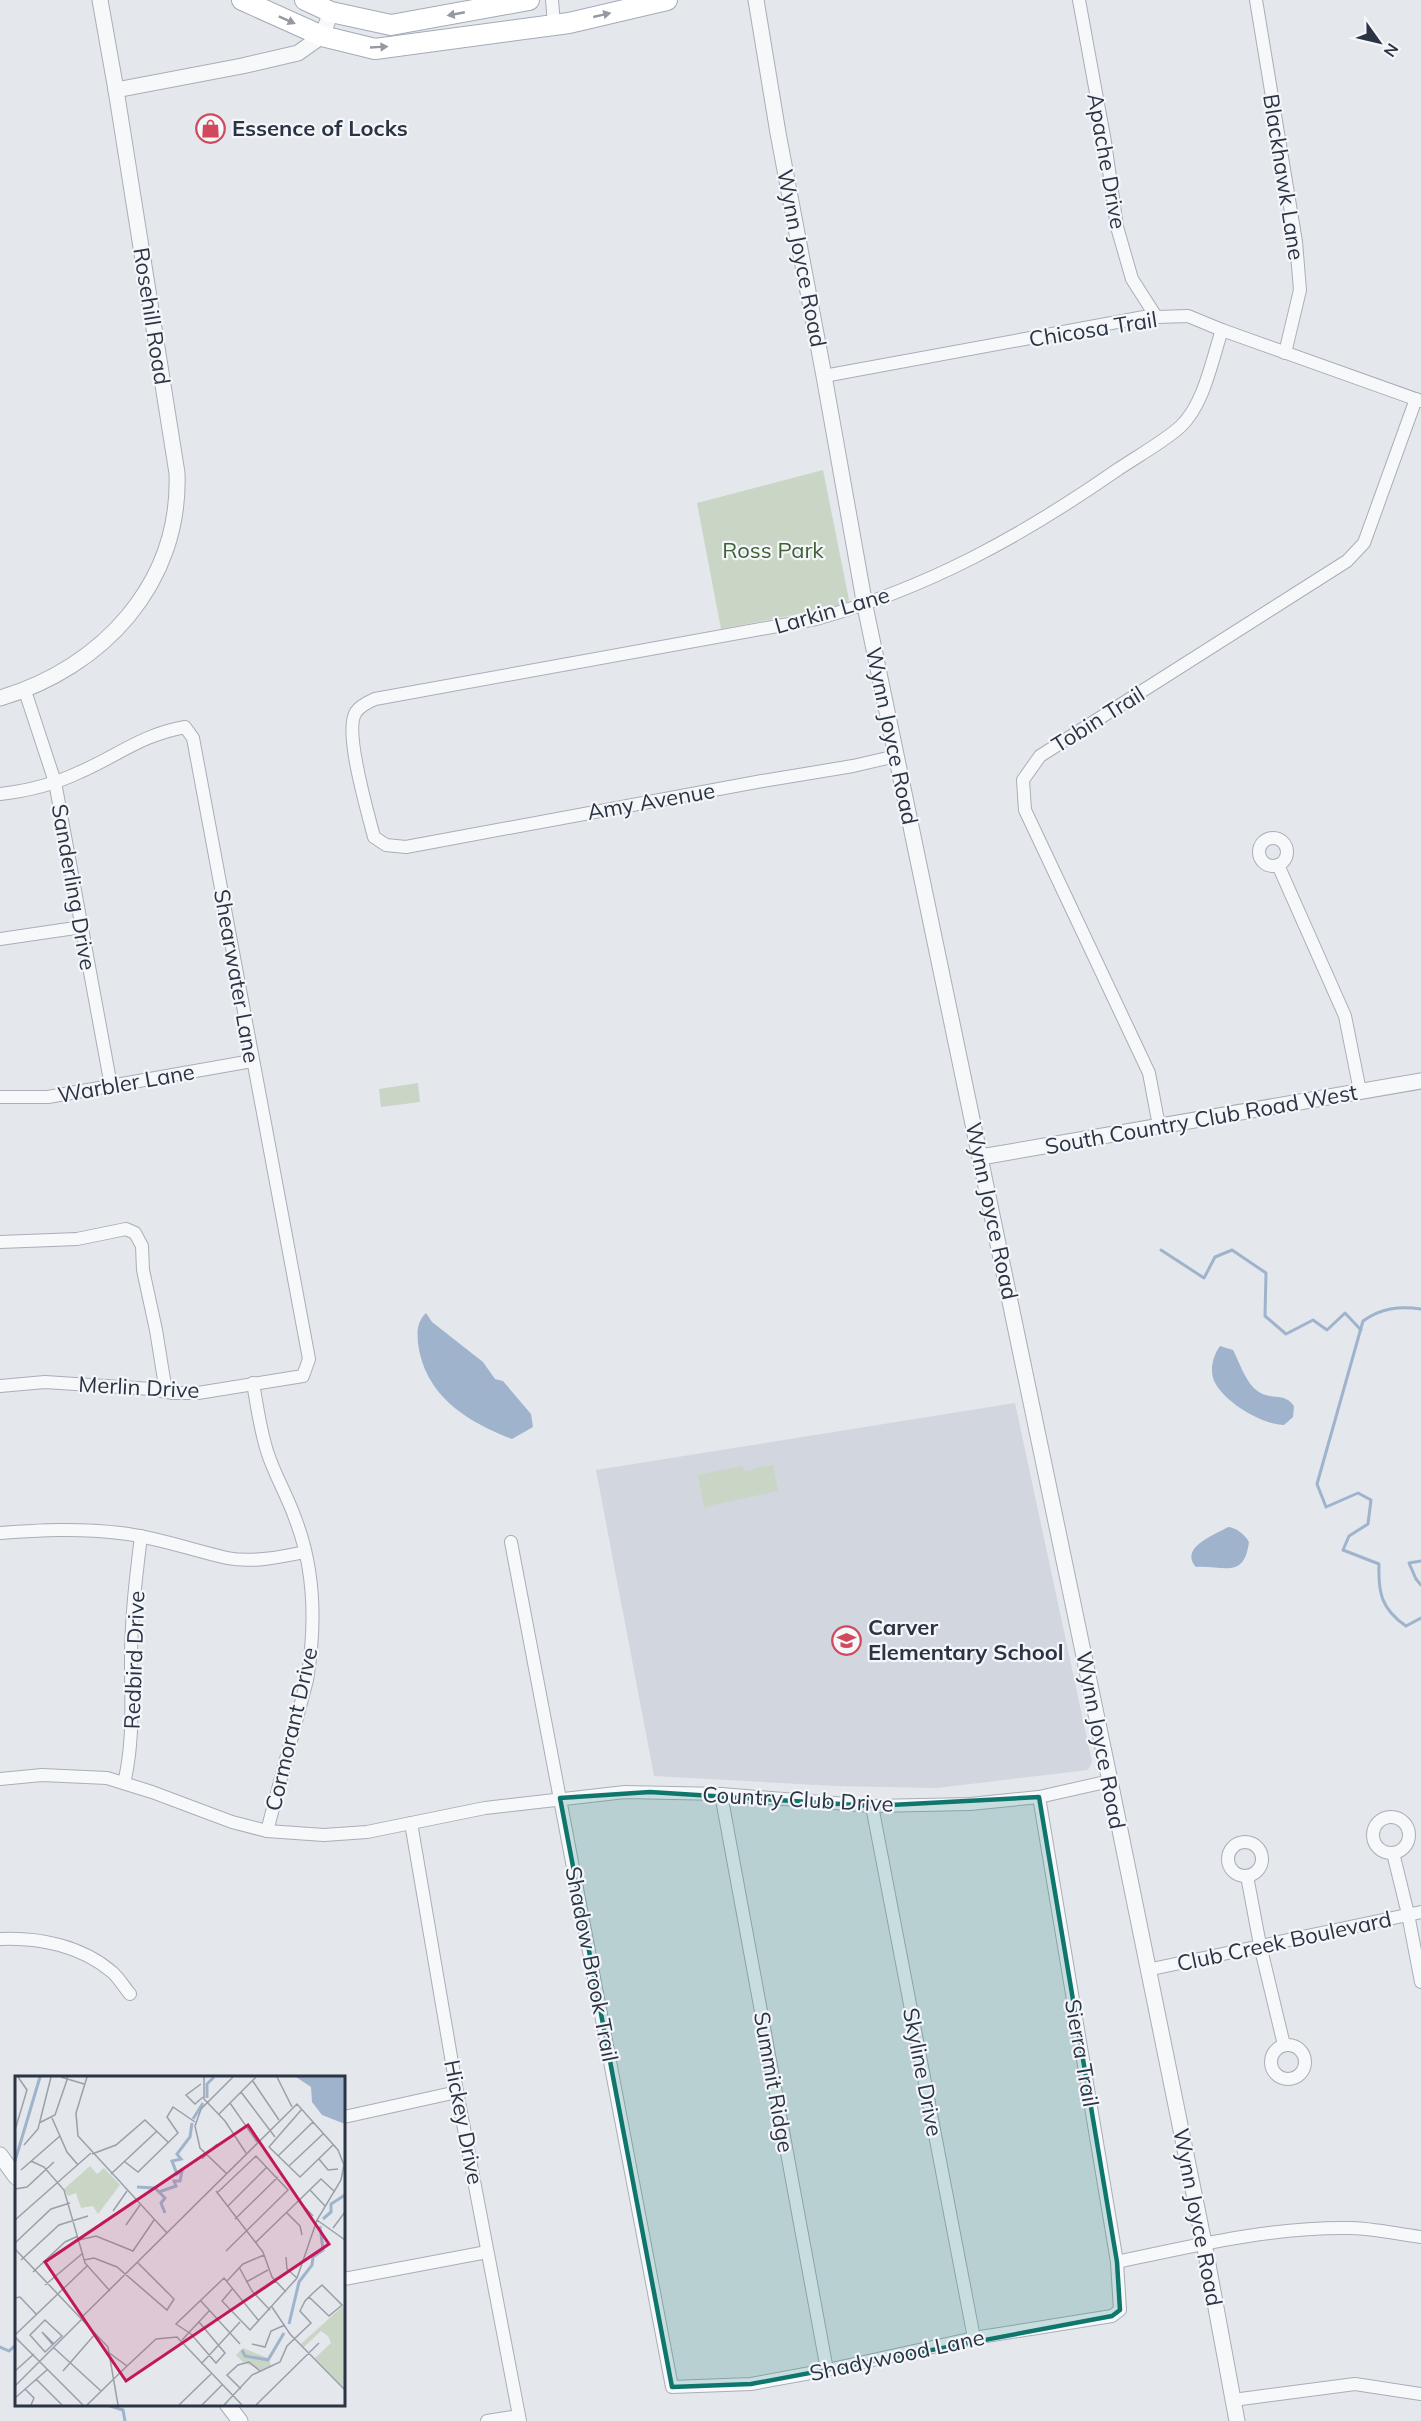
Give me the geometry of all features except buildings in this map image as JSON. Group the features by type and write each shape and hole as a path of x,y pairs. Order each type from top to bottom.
{"main road":[{"path":"242,0 322,36 375,49 569,23 667,0"},
{"path":"305,0 331,12 391,25 529,0"}],"street":[{"name":"Rosehill Road","path":"0,698 25,691 73,666 116,631 130,614 158,569 174,519 177,473 100,0"},
{"path":"552,0 554,24"},
{"name":"Wynn Joyce Road","path":"756,0 778,133 865,606 1110,1781 1204,2243 1237,2421"},
{"name":"Apache Drive","path":"1079,0 1105,142 1117,227 1132,279 1155,315"},
{"name":"Blackhawk Lane","path":"1256,0 1296,242 1300,290 1285,353"},
{"path":"116,90 232,69 298,53 322,36 331,12"},
{"name":"Chicosa Trail","path":"824,376 1155,315 1157,317 1188,316 1418,400"},
{"name":"Larkin Lane","path":"406,848 386,845 374,837 351,736 354,714 363,705 375,699 816,620 865,606 976,558 1079,496 1181,426 1200,396 1222,330"},
{"name":"Tobin Trail","path":"1159,1126 1149,1073 1024,810 1023,780 1040,756 1347,561 1364,543 1418,400"},
{"name":"Sanderling Drive","path":"25,691 55,782 111,1086"},
{"name":"Shearwater Lane","path":"55,782 78,773 151,735 185,727 193,738 309,1359 306,1367"},
{"name":"Amy Avenue","path":"406,848 762,781 854,766 896,756"},
{"path":"0,794 21,792 55,782"},
{"path":"1278,865 1345,1016 1360,1091"},
{"path":"0,939 82,927"},
{"name":"Warbler Lane","path":"0,1097 48,1097 252,1061"},
{"name":"South Country Club Road West","path":"981,1158 1421,1081"},
{"path":"0,1242 77,1239 126,1229 135,1233 142,1246 143,1269 166,1392"},
{"name":"Merlin Drive","path":"0,1386 45,1382 198,1393 303,1376 306,1367"},
{"name":"Cormorant Drive","path":"253,1383 267,1452 296,1520 305,1552 313,1605 311,1654 307,1680 267,1832"},
{"path":"0,1533 70,1529 141,1536 238,1559 268,1558 305,1552"},
{"name":"Redbird Drive","path":"124,1783 132,1728 133,1611 141,1536"},
{"name":"Shadow Brook Trail","path":"511,1542 672,2387"},
{"name":"Country Club Drive","path":"0,1779 42,1775 107,1778 267,1832 324,1835 368,1832 485,1808 625,1792 721,1794 872,1806 970,1804 1039,1797 1110,1781"},
{"name":"Summit Ridge","path":"721,1794 827,2370"},
{"name":"Sierra Trail","path":"1039,1797 1117,2262 1120,2310"},
{"name":"Skyline Drive","path":"872,1806 974,2338"},
{"name":"Hickey Drive","path":"411,1823 457,2092 519,2418"},
{"path":"1393,1853 1415,1913 1421,1982"},
{"path":"1247,1876 1260,1946 1284,2045"},
{"name":"Club Creek Boulevard","path":"1147,1970 1415,1913"},
{"path":"0,1938 52,1942 75,1951 101,1964 130,1994"},
{"path":"345,2117 457,2092"},
{"path":"0,2155 15,2176"},
{"path":"1117,2262 1204,2243 1294,2231 1349,2228 1421,2236"},
{"path":"345,2279 488,2252"},
{"name":"Shadywood Lane","path":"672,2387 751,2384 974,2338 1112,2316 1120,2310"},
{"path":"1233,2400 1355,2384 1421,2394"},
{"path":"229,2406 240,2421"},
{"path":"487,2421 519,2418"}],"highlighted area":[{"path":"650,1792 872,1806 1039,1797 1117,2262 1120,2310 1112,2316 751,2384 672,2387 560,1798"}],"shaded area":[{"name":"Carver Elementary School","path":"1015,1403 1092,1762 1088,1770 937,1788 835,1786 654,1776 596,1470"}],"green space":[{"name":"Ross Park","path":"823,470 849,600 845,605 721,629 697,503"},
{"path":"418,1083 420,1102 381,1107 379,1089"},
{"path":"773,1465 778,1491 704,1507 698,1475 742,1466 744,1471"}],"water":[{"path":"426,1313 432,1322 483,1362 495,1379 503,1381 531,1414 533,1427 512,1439 479,1424 450,1404 429,1378 422,1361 418,1343 418,1327"},
{"path":"1220,1346 1233,1350 1247,1379 1259,1392 1290,1402 1294,1406 1293,1417 1284,1425 1265,1421 1243,1410 1224,1395 1212,1374 1213,1361"},
{"path":"1228,1527 1240,1532 1249,1542 1242,1562 1231,1568 1196,1567 1192,1560 1195,1548"}],"waterway":[{"path":"1161,1250 1204,1278 1215,1257 1232,1250 1266,1273 1265,1316 1286,1334 1313,1320 1327,1330 1345,1313 1361,1330"},
{"path":"1421,1309 1391,1309 1377,1313 1363,1321 1317,1484 1326,1507 1358,1493 1371,1500 1368,1524 1349,1536 1343,1550 1379,1564 1379,1583 1383,1599 1398,1620 1406,1626 1421,1618"},
{"path":"1421,1561 1409,1563 1421,1585"},
{"path":"0,2347 9,2351 15,2346"},
{"path":"110,2406 123,2410 125,2421"}],"place":[{"name":"Essence of Locks","path":"211,128"},
{"name":"Carver Elementary School","path":"847,1640"}]}
